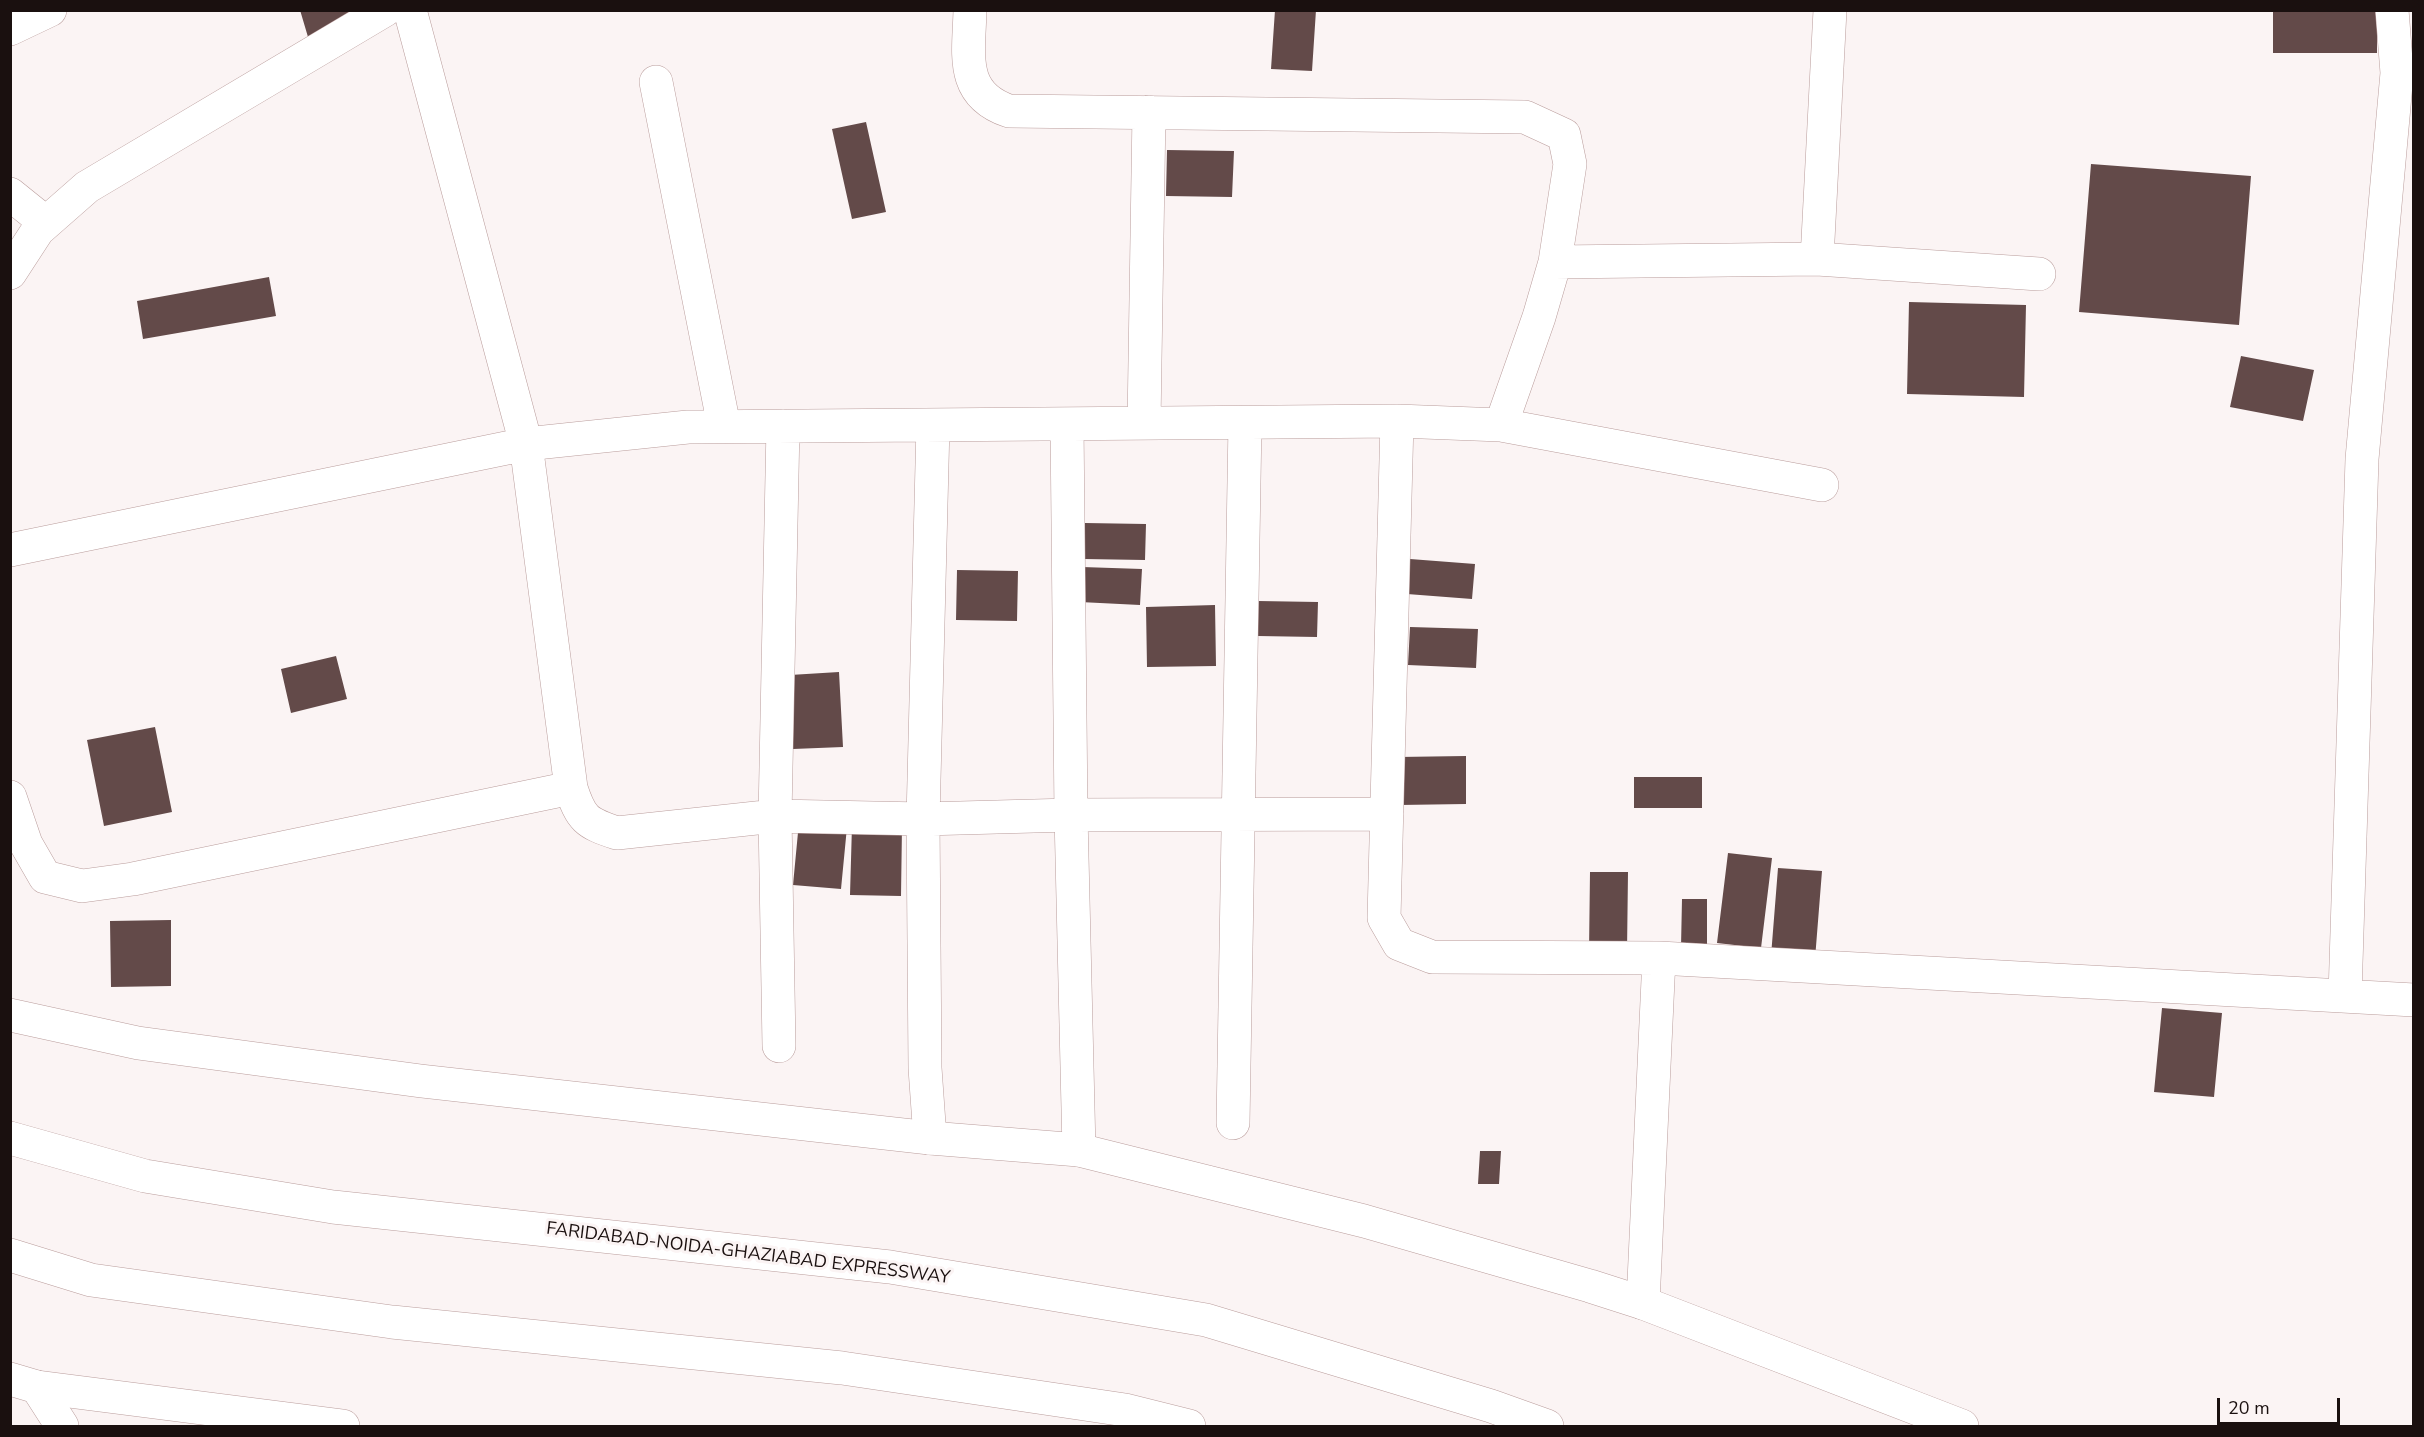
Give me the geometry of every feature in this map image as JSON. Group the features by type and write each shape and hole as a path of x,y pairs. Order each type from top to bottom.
{"street":[{"path":"10,29 50,10"},
{"path":"10,273 38,230 87,187 385,10"},
{"path":"410,10 526,444 571,788 579,812 596,826 617,833 775,816 923,819 1071,815 1387,814"},
{"path":"969,10 968,68 974,84 994,105 1010,111 1525,117 1564,135 1570,164 1555,262 1539,317 1501,425"},
{"path":"1817,259 1830,10"},
{"path":"2345,995 2362,459 2405,72 2392,10"},
{"path":"657,82 724,426"},
{"path":"1144,423 1149,112"},
{"path":"10,194 46,223"},
{"path":"1555,262 1817,259 2039,274"},
{"path":"10,550 526,444 688,427 1397,421 1501,425 1822,485"},
{"path":"1397,421 1384,918 1399,944 1432,957 1659,958 2414,1000"},
{"path":"1233,1123 1245,423"},
{"path":"1067,424 1071,815 1079,1150"},
{"path":"930,1138 925,1068 923,819 933,425"},
{"path":"779,1046 775,816 783,426"},
{"path":"10,797 26,844 45,877 82,886 133,879 571,788"},
{"path":"1643,1303 1659,958"},
{"path":"10,1015 138,1043 409,1080 930,1138 1079,1150 1364,1221 1590,1286 1643,1303 1962,1426"},
{"name":"FARIDABAD-NOIDA-GHAZIABAD EXPRESSWAY","path":"10,1138 145,1176 333,1207 890,1267 1206,1320 1491,1406 1547,1426"},
{"path":"10,1255 90,1280 392,1322 842,1368 1125,1410 1189,1426"},
{"path":"24,1383 62,1426"},
{"path":"24,1383 343,1426"}],"building":[{"path":"300,10 354,10 358,23 308,37"},
{"path":"1275,10 1316,10 1312,71 1271,69"},
{"path":"2273,10 2377,10 2377,53 2273,53"},
{"path":"866,122 886,212 852,219 832,129"},
{"path":"1167,150 1234,151 1232,197 1166,196"},
{"path":"2091,164 2251,176 2239,325 2079,312"},
{"path":"269,277 276,316 143,339 137,301"},
{"path":"1909,302 2026,305 2024,397 1907,394"},
{"path":"2241,356 2314,370 2303,421 2230,407"},
{"path":"1085,523 1146,524 1145,560 1084,559"},
{"path":"1410,559 1475,564 1472,599 1407,594"},
{"path":"1082,567 1142,569 1140,605 1080,602"},
{"path":"957,570 1018,571 1017,621 956,620"},
{"path":"1258,601 1318,602 1317,637 1258,636"},
{"path":"1215,605 1216,666 1147,667 1146,607"},
{"path":"1410,627 1478,629 1476,668 1408,665"},
{"path":"336,656 347,699 291,713 281,669"},
{"path":"839,672 843,747 793,749 790,675"},
{"path":"155,727 172,812 104,826 87,740"},
{"path":"1466,756 1466,804 1399,805 1398,757"},
{"path":"1634,777 1702,777 1702,808 1634,808"},
{"path":"799,822 847,827 841,889 793,885"},
{"path":"852,825 902,826 901,896 850,895"},
{"path":"1728,853 1772,858 1761,948 1717,943"},
{"path":"1778,868 1822,871 1815,959 1771,956"},
{"path":"1590,872 1628,872 1627,952 1589,952"},
{"path":"1682,899 1707,899 1707,947 1681,947"},
{"path":"171,920 171,986 111,987 110,921"},
{"path":"2162,1008 2222,1013 2214,1097 2154,1092"},
{"path":"1480,1151 1501,1151 1499,1184 1478,1184"}]}
